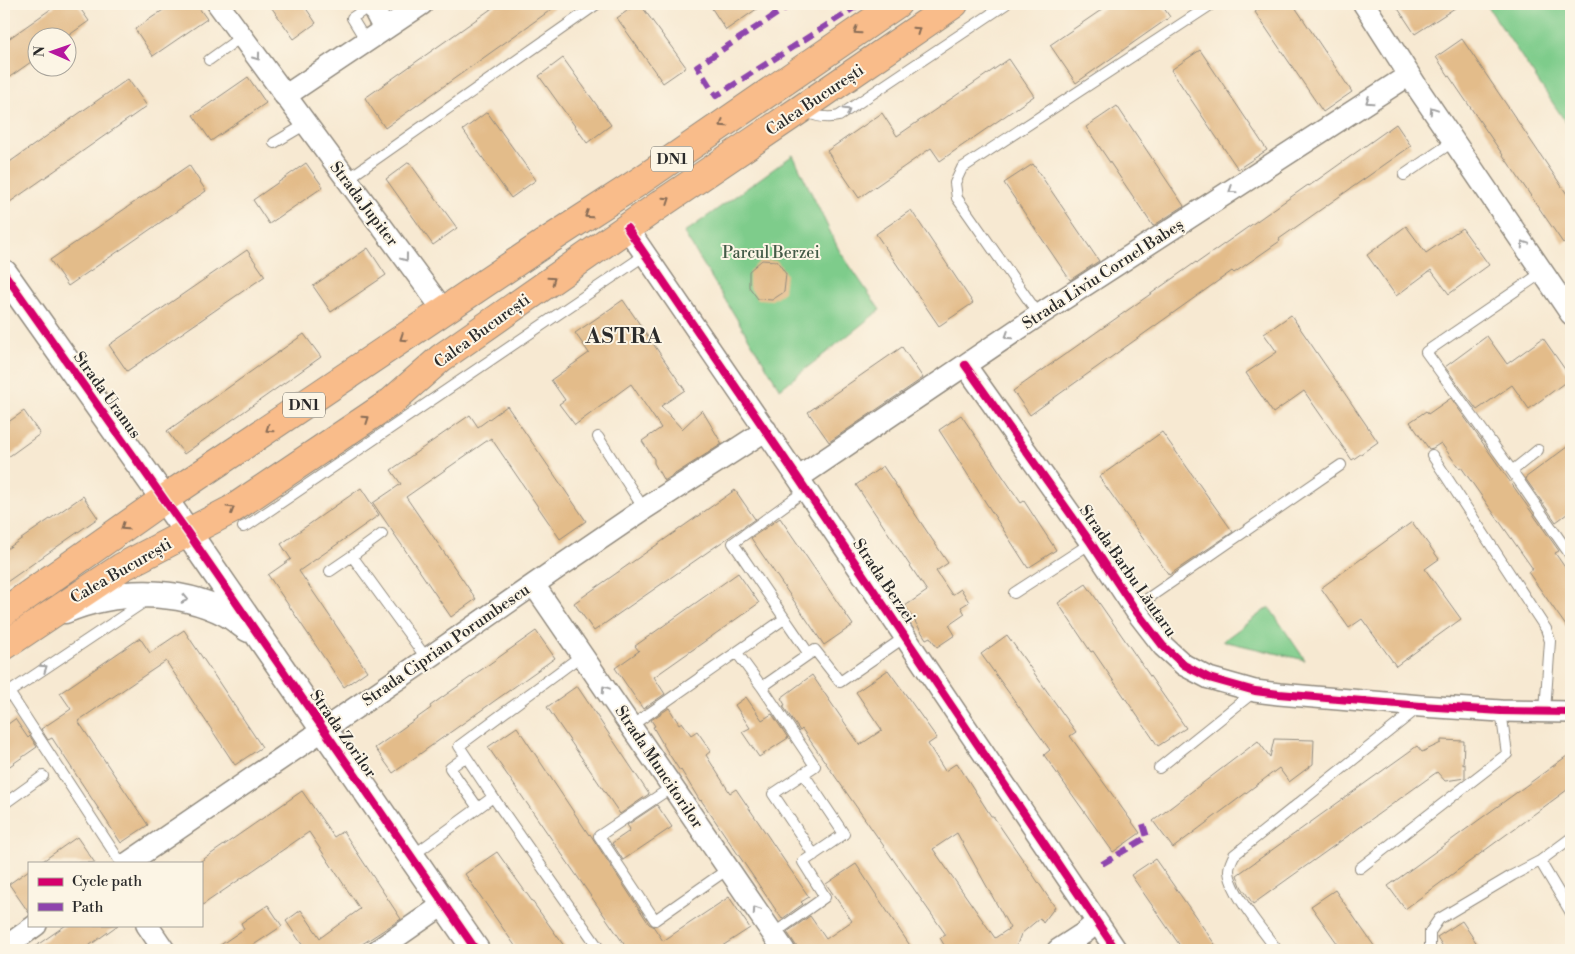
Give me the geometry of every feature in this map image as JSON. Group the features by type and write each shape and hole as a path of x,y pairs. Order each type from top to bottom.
{"main road":[{"name":"Calea București","path":"4,612 164,499 640,181 897,4"},
{"name":"Calea București","path":"4,646 37,622 122,567 231,510 390,402 441,358 954,4"}],"street":[{"name":"Strada Jupiter","path":"218,4 444,311"},
{"path":"371,4 384,29"},
{"path":"285,96 422,4"},
{"path":"1364,4 1409,75 1571,314"},
{"name":"Strada Liviu Cornel Babeș","path":"802,484 965,365 1409,75"},
{"name":"Strada Berzei","path":"627,228 766,430 1116,950"},
{"name":"Strada Uranus","path":"4,273 188,533"},
{"name":"Strada Barbu Lăutaru","path":"965,365 1091,543 1134,608 1163,646 1184,665 1209,678 1255,691 1279,694 1502,711 1571,712"},
{"name":"Strada Ciprian Porumbescu","path":"129,862 644,509 766,430"},
{"name":"Strada Zorilor","path":"188,533 476,950"},
{"name":"Strada Muncitorilor","path":"534,585 778,942"},
{"path":"37,622 74,606 108,596 129,594 155,595 200,602 227,614 259,636"},
{"path":"378,950 444,904"},
{"path":"1058,950 1097,922"},
{"path":"4,948 35,926"},
{"path":"148,926 164,950"}],"lane":[{"path":"366,41 352,18 371,4"},
{"path":"346,180 597,4"},
{"path":"801,109 814,116 824,118 839,116 1006,4"},
{"path":"1039,316 958,198 955,183 962,168 1212,4"},
{"path":"209,60 241,37"},
{"path":"274,143 306,124"},
{"path":"1404,176 1454,141"},
{"path":"243,527 645,255"},
{"path":"1543,272 1426,352 1571,556"},
{"path":"598,437 644,509"},
{"path":"1512,471 1538,450"},
{"path":"1432,455 1546,629 1550,641 1545,712"},
{"path":"1134,608 1341,465"},
{"path":"802,484 732,543 809,654"},
{"path":"330,571 382,534"},
{"path":"1014,593 1091,543"},
{"path":"352,556 427,659"},
{"path":"120,862 6,694 155,595"},
{"path":"630,726 784,619"},
{"path":"762,688 816,650 840,682 905,637"},
{"path":"736,652 815,766 773,794 814,855"},
{"path":"582,655 459,746 600,950"},
{"path":"1158,768 1255,691"},
{"path":"1277,950 1231,883 1229,868 1234,855 1421,706"},
{"path":"1360,868 1507,754 1502,711"},
{"path":"465,757 450,768 478,808"},
{"path":"778,942 825,897 803,862 844,834 803,773"},
{"path":"4,804 44,776"},
{"path":"672,787 599,836 655,920 728,869"},
{"path":"412,856 493,797"},
{"path":"1430,950 1430,932 1439,919 1513,875 1540,862 1571,838"},
{"path":"1540,862 1571,913"}],"green space":[{"path":"1486,4 1571,4 1571,130"},
{"name":"Parcul Berzei","path":"793,155 839,250 880,310 780,389 684,233"},
{"path":"1269,607 1305,660 1223,641"}],"building":[{"path":"58,4 77,4 89,21 78,29 28,28 28,64 4,81 4,42"},
{"path":"172,4 196,4 207,19 153,56 135,29"},
{"path":"269,4 303,4 316,23 294,39"},
{"path":"498,4 559,4 385,128 365,98"},
{"path":"637,4 640,4 686,67 663,83 617,18"},
{"path":"709,4 764,4 726,30"},
{"path":"1110,4 1161,4 1170,17 1076,83 1050,45"},
{"path":"1267,4 1293,4 1352,92 1323,112 1255,12"},
{"path":"1395,4 1461,4 1415,34"},
{"path":"1462,39 1571,200 1571,237 1563,243 1436,57"},
{"path":"1200,50 1267,150 1238,169 1171,70"},
{"path":"563,58 611,125 587,143 539,76"},
{"path":"1009,59 1034,96 940,161 931,148 859,198 827,151 882,113 897,136"},
{"path":"248,77 266,103 211,141 193,115"},
{"path":"128,79 147,106 10,202 4,194 4,166"},
{"path":"1117,106 1184,206 1153,226 1086,127"},
{"path":"487,112 536,180 511,198 463,130"},
{"path":"1396,124 1411,146 1279,239 1280,241 1234,273 1232,271 1030,415 1013,391"},
{"path":"409,162 457,228 433,245 386,179"},
{"path":"306,163 323,187 269,224 253,200"},
{"path":"1033,164 1099,261 1070,280 1004,183"},
{"path":"189,165 206,191 68,286 50,260"},
{"path":"911,210 973,303 939,326 876,234"},
{"path":"1406,226 1426,253 1462,228 1489,265 1449,294 1431,270 1396,296 1367,255"},
{"path":"368,248 386,275 331,312 313,286"},
{"path":"247,250 265,276 127,371 109,345"},
{"path":"762,260 777,261 786,274 784,292 772,300 758,299 749,287 749,271"},
{"path":"623,300 685,390 661,406 682,429 702,410 722,444 664,481 654,463 654,459 642,441 661,428 631,384 575,425 559,404 565,400 551,380 589,353 575,333"},
{"path":"1291,315 1378,442 1352,460 1304,391 1273,413 1246,373 1277,352 1264,334"},
{"path":"304,334 321,357 184,454 167,431"},
{"path":"1487,336 1507,364 1543,338 1571,378 1529,409 1512,385 1477,410 1445,367"},
{"path":"902,347 923,378 829,442 808,412"},
{"path":"1451,398 1559,551 1555,553 1571,576 1571,633 1528,572 1533,569 1461,467 1459,468 1441,443 1429,449 1410,422 1426,411 1428,414"},
{"path":"507,406 586,521 560,539 491,438 406,497 476,599 451,617 373,503 401,484 391,470 470,415 478,427"},
{"path":"24,411 40,434 4,460 4,425"},
{"path":"961,415 1021,503 1024,501 1056,550 1028,568 939,430"},
{"path":"1162,432 1233,532 1169,575 1099,477"},
{"path":"1571,444 1571,511 1556,522 1525,478"},
{"path":"883,466 948,563 936,571 952,595 961,589 969,602 961,607 965,614 949,625 955,635 937,647 930,637 926,639 905,606 927,591 856,485"},
{"path":"361,488 379,515 299,571 367,671 344,687 268,575 291,559 281,544"},
{"path":"735,490 755,519 594,631 574,603"},
{"path":"83,496 98,518 4,584 4,551"},
{"path":"780,518 853,625 824,645 751,538"},
{"path":"1412,522 1439,559 1425,569 1461,619 1396,666 1362,619 1349,628 1321,588"},
{"path":"738,573 759,603 654,677 665,694 643,709 615,668 639,651 635,646"},
{"path":"1086,584 1186,728 1158,746 1058,603"},
{"path":"184,630 262,747 235,765 166,661 139,679 78,721 148,825 121,843 52,738 48,740 41,729 71,709 60,693 140,638 150,653"},
{"path":"536,631 555,658 393,773 375,748 431,708 430,706"},
{"path":"1007,635 1076,732 1070,736 1140,833 1113,852 1044,755 1050,750 981,654"},
{"path":"888,670 937,738 928,744 945,771 957,763 991,816 993,816 1055,907 1043,923 1040,918 1021,934 1015,950 947,950 940,938 946,935 802,729 800,731 783,706 785,705 781,698 812,675 860,745 882,730 856,692","holes":["957,833 1010,928 995,938 933,849"]},
{"path":"577,686 649,794 620,814 547,707"},
{"path":"746,697 762,720 772,714 788,738 759,757 742,732 750,728 735,705"},
{"path":"669,708 679,724 682,722 691,735 697,731 711,751 706,755 730,793 736,789 809,897 801,902 803,904 782,919 700,801 653,727 655,726 651,720"},
{"path":"15,719 28,738 30,736 37,747 4,770 4,727"},
{"path":"517,727 649,924 653,926 663,941 729,897 750,928 716,950 628,950 488,747"},
{"path":"1274,739 1314,740 1313,764 1289,782 1279,768 1173,848 1153,821 1258,741 1270,757"},
{"path":"1441,740 1464,741 1463,765 1465,764 1465,778 1445,781 1437,772 1253,904 1241,886 1237,875 1417,746 1422,752 1441,743"},
{"path":"1571,753 1571,787 1405,909 1388,886"},
{"path":"302,791 334,837 343,831 401,919 353,950 303,950 305,949 286,921 301,910 320,938 360,909 309,832 202,905 201,861"},
{"path":"657,805 672,827 623,860 612,843 628,832 630,829 627,825"},
{"path":"77,837 94,862 41,862"},
{"path":"497,852 567,950 518,950 465,874"},
{"path":"1155,859 1219,950 1183,950 1131,875"},
{"path":"856,864 913,950 799,950 787,932 810,916 826,939 852,921 826,884"},
{"path":"28,871 28,912 9,884"},
{"path":"1335,890 1377,950 1342,950 1311,906"},
{"path":"268,905 282,926 246,950 213,950 244,929 241,923"},
{"path":"1462,921 1481,950 1445,950 1437,937"},
{"path":"65,926 117,926 83,950 30,950"}],"marked path":[{"path":"792,4 697,66 716,96 860,4"},
{"path":"1102,864 1147,837 1142,821"}],"cycle path":[{"path":"627,228 1116,950"},
{"path":"4,273 188,533 476,950"},
{"path":"965,365 1091,543 1136,611 1163,646 1184,665 1209,678 1255,691 1279,694 1501,711 1571,712"}],"district":[{"name":"ASTRA","path":"624,337"}]}
